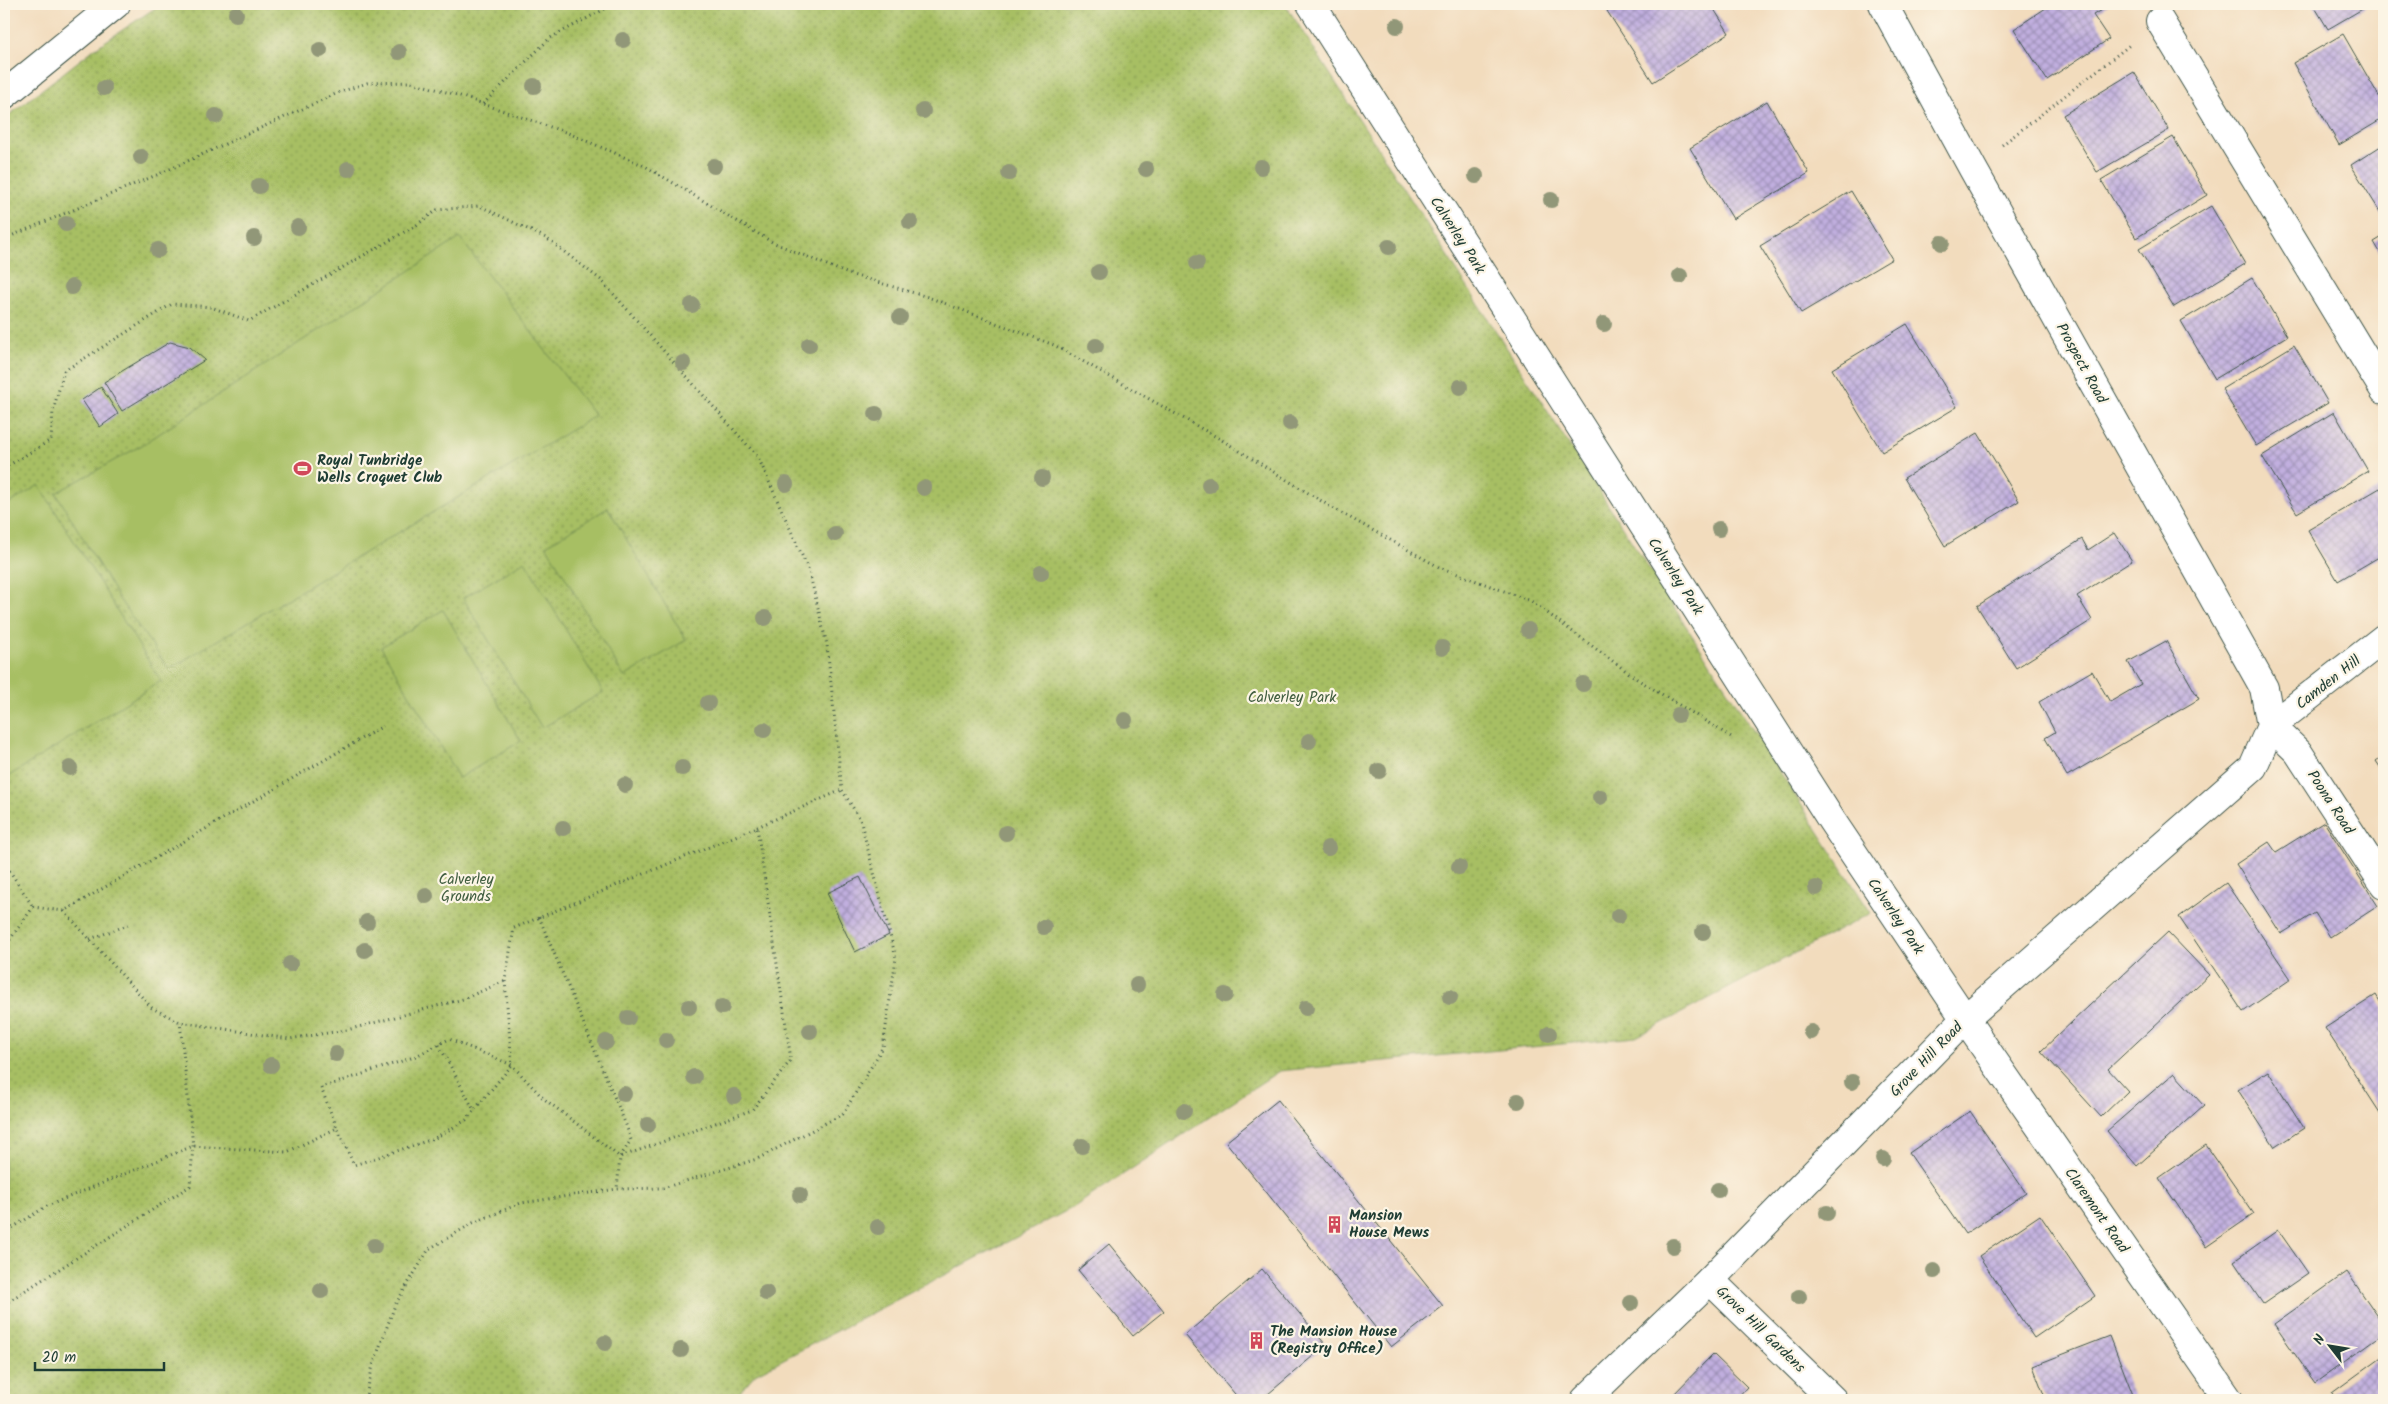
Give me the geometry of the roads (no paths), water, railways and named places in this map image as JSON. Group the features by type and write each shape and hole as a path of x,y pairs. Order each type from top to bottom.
{"street":[{"path":"4,95 116,4"},
{"name":"Calverley Park","path":"1310,4 1832,821 1965,1019"},
{"name":"Prospect Road","path":"1883,4 1973,169 2264,688 2271,726"},
{"path":"2160,21 2384,390"},
{"name":"Camden Hill","path":"2271,726 2384,638"},
{"name":"Grove Hill Road","path":"1585,1400 1710,1280 1965,1019 2252,767 2271,726"},
{"name":"Poona Road","path":"2271,726 2298,752 2384,884"},
{"name":"Claremont Road","path":"1965,1019 2229,1400"},
{"name":"Grove Hill Gardens","path":"1710,1280 1833,1400"}],"place":[{"name":"Royal Tunbridge Wells Croquet Club","path":"303,469"},
{"name":"Mansion House Mews","path":"1335,1224"},
{"name":"The Mansion House (Registry Office)","path":"1256,1340"}],"park label":[{"name":"Calverley Grounds","path":"466,888"}]}
